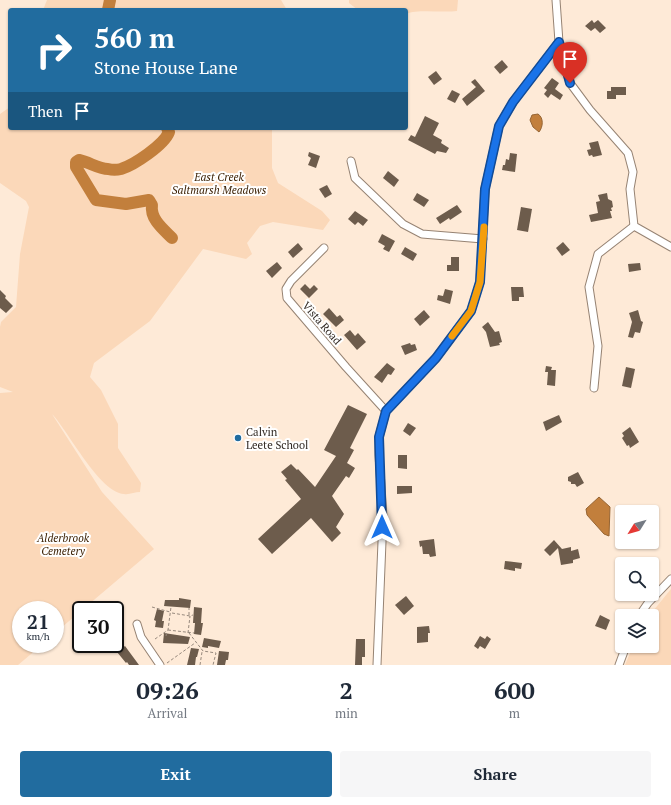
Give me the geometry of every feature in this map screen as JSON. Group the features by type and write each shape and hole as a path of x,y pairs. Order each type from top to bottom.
{"street":[{"path":"556,0 559,42 570,83 590,110 628,153 633,172 630,189 634,226"},
{"path":"377,665 383,517 379,437 386,411 436,358 471,311 480,282 485,189 499,126 513,102 559,42"},
{"path":"351,161 355,178 403,224 422,234 483,239"},
{"path":"634,226 671,246"},
{"path":"594,388 598,346 588,287 598,254 634,226"},
{"name":"Vista Road","path":"324,248 291,281 286,290 287,298 386,411"},
{"path":"644,609 671,579"},
{"path":"137,624 141,637 160,665"},
{"path":"619,665 623,653"}],"path":[{"path":"152,607 171,613 189,616 193,615"},
{"path":"166,636 171,607"},
{"path":"189,608 188,633 203,651 216,653 213,665"},
{"path":"155,639 167,630 194,633"},
{"path":"165,665 196,642"},
{"path":"200,665 203,651"}],"green space":[{"path":"47,0 281,0 286,8 44,8"},
{"path":"349,0 458,0 457,11 408,14 408,8 355,8 349,3"},
{"path":"8,108 8,130 272,130 272,168 278,183 322,211 330,220 323,230 273,222 260,226 247,243 252,254 246,259 203,249 150,321 94,363 90,377 101,390 118,424 118,448 141,483 140,492 124,494 114,491 95,473 52,414 102,492 154,549 93,601 72,601 72,619 64,625 64,601 12,601 12,653 32,653 18,665 0,665 0,393 13,392 0,387 0,327 1,322 16,307 20,254 29,207 26,201 0,183 0,114"},
{"path":"671,589 671,665 625,665 630,653 659,653 659,609 655,609"}],"shaded area":[{"path":"538,114 542,123 539,132 533,127 530,120 532,115"},
{"path":"599,497 610,507 609,536 604,534 587,515 586,509"}],"building":[{"path":"592,20 594,23 598,20 606,28 600,33 595,28 591,31 585,26"},
{"path":"502,60 508,67 500,74 494,67"},
{"path":"436,71 442,79 434,85 428,77"},
{"path":"552,78 559,83 555,89 563,95 560,100 551,94 548,98 544,94 547,90 544,88"},
{"path":"475,79 485,91 467,106 462,99 476,87 471,82"},
{"path":"611,87 626,87 626,95 616,95 616,99 607,99 607,91 611,91"},
{"path":"452,90 460,94 455,103 447,99"},
{"path":"425,116 439,123 433,135 442,140 441,143 449,148 446,153 437,151 435,154 408,140 411,135 415,137"},
{"path":"598,141 602,155 593,157 592,155 589,156 587,150 591,149 589,143"},
{"path":"309,152 320,156 316,168 308,165 311,158 308,156"},
{"path":"510,153 517,154 515,172 502,170 506,159 509,160"},
{"path":"388,171 399,180 394,187 383,178"},
{"path":"327,185 332,194 325,198 319,189"},
{"path":"417,193 429,200 424,207 413,200"},
{"path":"607,193 608,199 612,201 613,207 611,208 612,211 610,211 612,218 591,222 589,215 598,213 596,202 600,201 598,195"},
{"path":"457,205 462,212 450,220 449,218 440,224 436,218"},
{"path":"521,207 532,209 528,232 517,230"},
{"path":"355,211 368,220 363,226 358,222 355,225 348,219"},
{"path":"382,234 395,241 389,252 383,249 385,246 378,242"},
{"path":"563,242 570,250 562,256 556,248"},
{"path":"298,243 303,249 293,258 288,252"},
{"path":"405,247 417,254 413,261 401,254"},
{"path":"451,257 459,257 459,271 447,271 447,265 451,265"},
{"path":"277,262 282,268 272,278 266,271"},
{"path":"640,263 641,270 629,272 628,264"},
{"path":"305,284 310,289 314,285 318,289 309,298 300,289"},
{"path":"511,287 523,287 524,297 519,297 519,301 512,301"},
{"path":"445,289 453,291 450,304 437,300 438,295 443,296"},
{"path":"0,290 13,306 6,313 0,308"},
{"path":"329,308 337,317 340,315 344,320 336,327 323,314"},
{"path":"424,310 430,317 420,326 414,319"},
{"path":"638,310 641,321 643,322 640,333 635,332 633,338 628,337 632,322 629,313"},
{"path":"488,322 495,332 499,331 502,342 499,343 500,345 490,347 486,332 482,327"},
{"path":"350,330 355,336 358,333 366,342 357,350 344,335"},
{"path":"410,343 411,345 415,344 417,350 405,355 401,346"},
{"path":"387,363 395,369 391,375 388,374 382,383 374,377"},
{"path":"546,366 552,367 551,370 556,370 555,386 547,385 548,372 545,372"},
{"path":"626,367 635,369 631,388 622,386"},
{"path":"348,405 367,414 350,448 354,450 347,463 355,468 349,478 346,476 332,496 344,514 336,527 341,533 332,542 311,518 272,554 258,539 301,499 285,480 287,479 281,472 291,464 297,470 298,469 315,487 336,456 324,450"},
{"path":"559,415 562,422 546,431 543,422"},
{"path":"408,423 416,428 410,436 403,431"},
{"path":"630,427 639,442 630,448 622,438 624,436 622,433"},
{"path":"398,455 407,455 407,469 398,468"},
{"path":"578,472 584,483 577,487 575,484 571,484 571,482 568,481 568,477"},
{"path":"397,486 412,486 412,493 397,494"},
{"path":"434,539 436,556 430,557 429,554 423,554 422,546 420,547 419,541"},
{"path":"554,540 562,549 571,547 571,551 578,549 580,558 573,560 573,563 561,565 558,548 550,556 544,550"},
{"path":"505,561 522,563 521,569 515,568 515,571 504,569"},
{"path":"406,596 414,606 404,615 395,605"},
{"path":"179,598 191,600 190,608 164,606 165,600 179,600"},
{"path":"194,607 202,608 201,623 203,623 201,635 194,634"},
{"path":"157,609 164,611 162,621 164,621 163,628 155,627 156,621 154,620"},
{"path":"600,615 610,620 606,630 595,626"},
{"path":"429,626 430,633 428,633 428,642 417,643 417,627"},
{"path":"164,633 190,637 188,644 163,643"},
{"path":"480,636 485,639 487,636 491,639 485,649 480,646 478,649 474,646"},
{"path":"204,638 221,641 219,648 208,646 208,648 202,647"},
{"path":"356,639 365,639 365,657 362,657 362,665 355,665"},
{"path":"125,646 139,665 129,665 127,662 126,663 118,653 124,653"},
{"path":"191,648 199,649 195,665 187,665"},
{"path":"219,651 229,652 228,660 226,660 225,665 217,665"}],"waterway":[{"path":"108,8 110,0"},
{"path":"168,130 169,132 161,143 141,159 127,167 118,170 105,169 79,160 76,162 76,167 96,200 126,204 149,200 152,205 155,219 172,238"}],"slow traffic":[{"path":"452,336 471,311 480,282 484,227"}],"place":[{"name":"Calvin Leete School","path":"238,438"}],"route":[{"path":"382,527 383,517 379,437 386,411 436,358 471,311 480,282 485,189 499,126 513,102 559,42 570,83"}],"park label":[{"name":"East Creek Saltmarsh Meadows","path":"219,183"},
{"name":"Alderbrook Cemetery","path":"63,544"}]}
